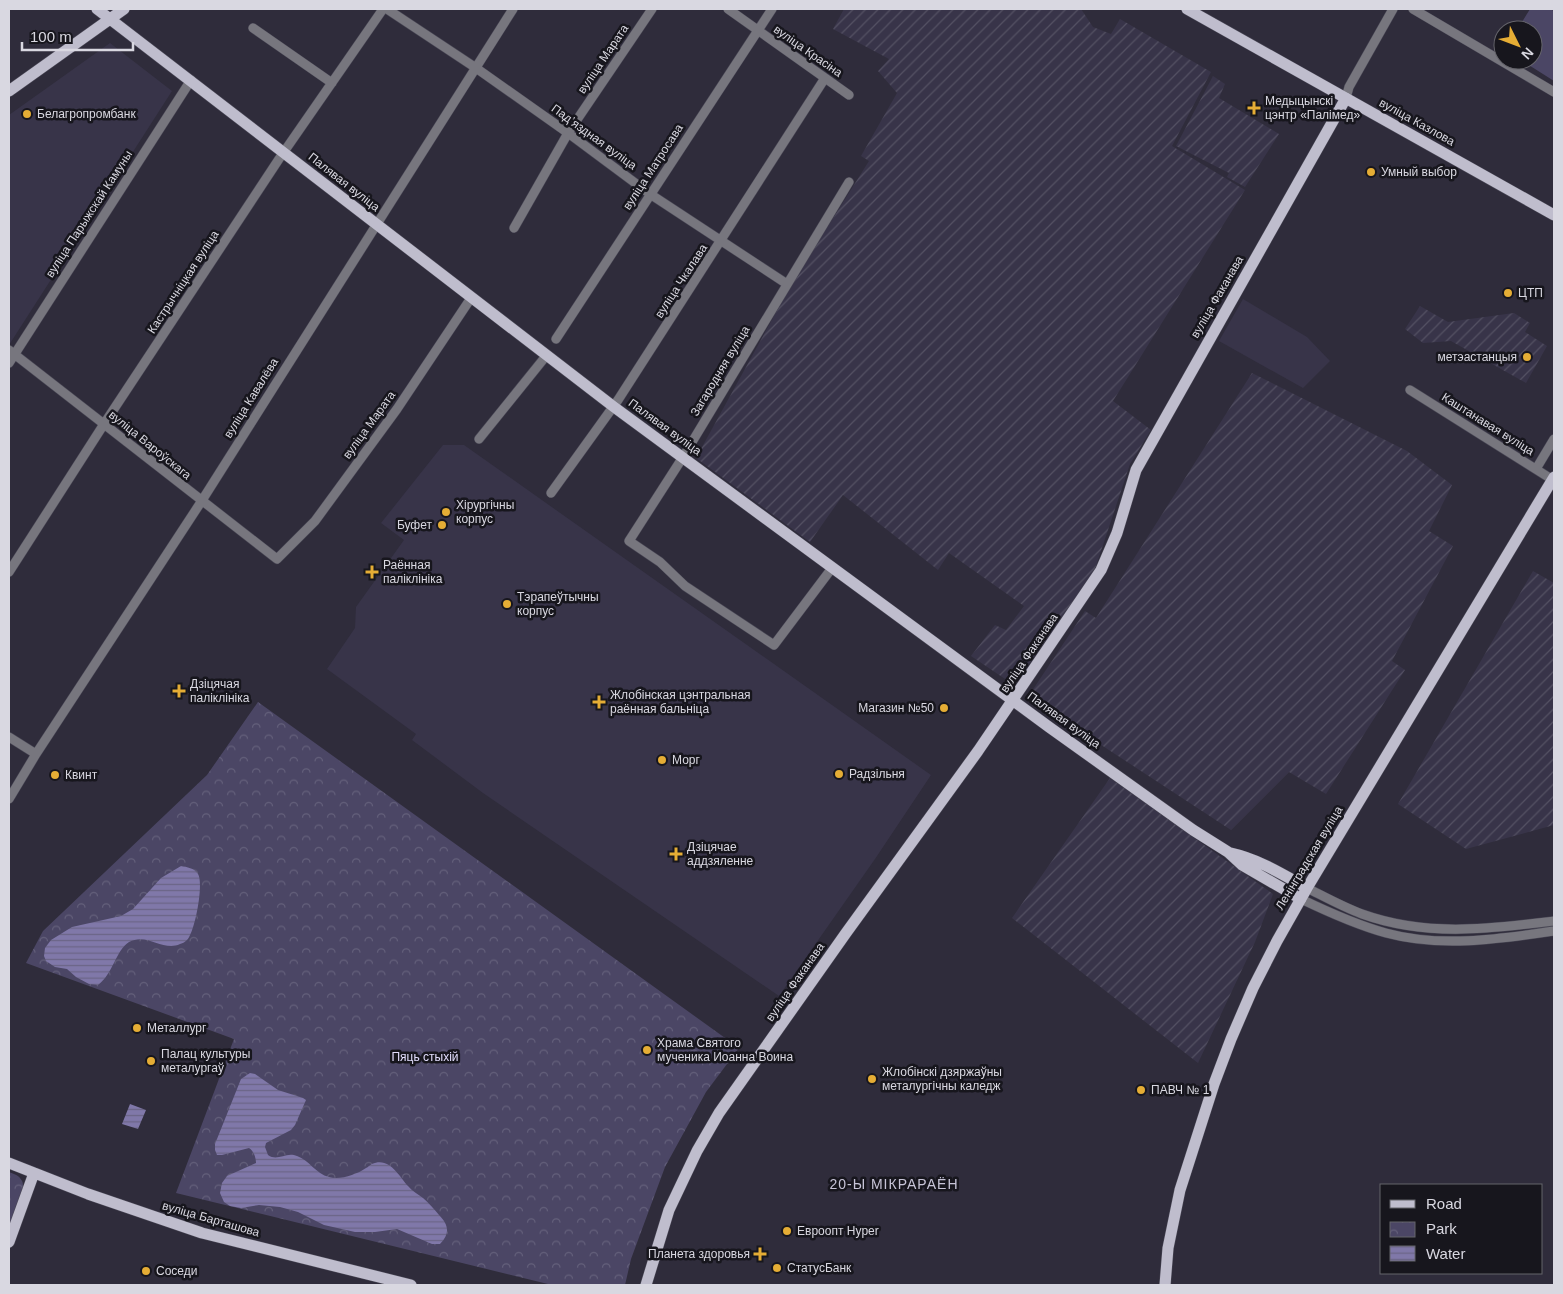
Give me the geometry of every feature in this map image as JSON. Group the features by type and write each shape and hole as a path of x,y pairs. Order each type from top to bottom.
{"main road":[{"name":"Палявая вуліца","path":"97,9 614,407 1014,701 1187,825 1228,852 1242,865 1300,899"},
{"path":"9,91 124,9"},
{"name":"вуліца Казлова","path":"1187,9 1203,13 1346,98 1554,215"},
{"name":"вуліца Факанава","path":"646,1285 669,1210 697,1151 719,1113 1014,701 1101,570 1117,533 1136,470 1346,98"},
{"name":"Ленінградская вуліца","path":"1165,1285 1168,1248 1180,1190 1230,1039 1253,988 1300,899 1553,479"},
{"name":"Палявая вуліца","path":"1228,852 1246,856 1307,888"},
{"name":"вуліца Барташова","path":"9,1163 142,1213 202,1232 411,1285"},
{"path":"9,1242 34,1173"}],"street":[{"name":"Падʼяздная вуліца","path":"385,9 476,68 650,194 787,284"},
{"name":"Кастрычніцкая вуліца","path":"9,572 104,424 284,152 385,9"},
{"name":"вуліца Кавалёва","path":"9,799 36,754 201,502 513,9"},
{"name":"вуліца Марата","path":"514,228 568,133 652,9"},
{"name":"вуліца Красіна","path":"728,9 849,95"},
{"name":"вуліца Матросава","path":"556,339 772,9"},
{"name":"вуліца Факанава","path":"1346,98 1348,87 1393,9"},
{"path":"1413,9 1554,92"},
{"path":"253,28 332,83"},
{"name":"вуліца Чкалава","path":"551,493 614,407 722,242 825,78"},
{"name":"вуліца Парыжскай Камуны","path":"9,362 11,352 191,80"},
{"name":"Загародняя вуліца","path":"832,568 774,645 685,586 660,562 629,542 683,457 849,182"},
{"name":"вуліца Марата","path":"277,559 315,521 396,409 471,298"},
{"name":"вуліца Вароўскага","path":"11,352 201,502 277,559"},
{"path":"479,439 546,356"},
{"name":"Каштанавая вуліца","path":"1410,390 1553,479"},
{"path":"1536,470 1554,439"},
{"path":"9,737 36,754"},
{"path":"1307,888 1361,914 1420,929 1465,930 1554,921"},
{"path":"1300,899 1358,924 1388,933 1420,939 1468,942 1554,931"}],"shaded area":[{"path":"844,9 1081,9 1093,27 1111,34 1120,19 1211,72 1172,146 1245,190 1113,401 1151,430 1130,464 1094,572 1014,685 971,656 995,625 1006,630 1024,606 949,553 938,570 843,495 810,542 696,458 791,285 869,161 861,156 897,93 878,71 889,59 833,29"},
{"path":"110,43 172,91 9,345 9,115"},
{"path":"1213,76 1225,84 1219,98 1279,134 1245,187 1227,177 1229,173 1176,146"},
{"path":"1243,299 1307,337 1330,361 1303,388 1219,341"},
{"name":"метэастанцыя","path":"1420,306 1448,322 1514,313 1530,323 1525,332 1547,346 1526,383 1451,341 1423,343 1405,329"},
{"path":"1252,373 1407,451 1452,485 1429,531 1453,546 1392,661 1405,670 1326,794 1289,772 1231,830 1028,697 1085,611 1096,618"},
{"name":"Жлобінская цэнтральная раённая бальніца","path":"443,445 464,445 931,775 779,996 483,793 412,740 416,734 327,669 355,628 356,607 404,540 381,523"},
{"path":"1533,571 1554,583 1554,825 1466,849 1398,804"},
{"path":"1110,778 1273,894 1255,942 1198,1063 1012,918"}],"green space":[{"path":"1530,9 1550,9 1554,11 1554,81 1537,70 1543,70 1543,20 1523,20"},
{"name":"Пяць стыхій","path":"258,702 739,1048 706,1092 665,1167 631,1259 625,1285 552,1285 176,1193 234,1039 26,963 43,931 207,775"},
{"path":"9,1172 19,1177 22,1181 23,1191 9,1230"}],"water":[{"path":"181,866 194,870 200,879 196,918 187,940 174,946 142,939 129,942 98,985 89,984 76,977 67,969 55,967 46,961 44,956 45,948 51,940 72,927 121,916 133,909 161,878"},
{"path":"250,1073 255,1074 278,1090 306,1100 291,1130 266,1143 265,1147 268,1155 272,1157 297,1156 320,1173 333,1178 353,1175 378,1162 388,1165 445,1222 447,1233 440,1244 432,1244 397,1229 355,1232 324,1225 298,1212 280,1207 259,1205 241,1208 230,1206 224,1202 220,1193 222,1183 227,1176 256,1163 256,1159 249,1148 222,1155 217,1155 215,1150 215,1144 241,1079"},
{"path":"130,1104 146,1110 138,1129 122,1124"}],"place":[{"name":"Медыцынскі цэнтр «Палімед»","path":"1254,108"},
{"name":"Белагропромбанк","path":"27,114"},
{"name":"Умный выбор","path":"1371,172"},
{"name":"ЦТП","path":"1508,293"},
{"name":"метэастанцыя","path":"1527,357"},
{"name":"Хірургічны корпус","path":"446,512"},
{"name":"Буфет","path":"442,525"},
{"name":"Раённая паліклініка","path":"372,572"},
{"name":"Тэрапеўтычны корпус","path":"507,604"},
{"name":"Дзіцячая паліклініка","path":"179,691"},
{"name":"Жлобінская цэнтральная раённая бальніца","path":"599,702"},
{"name":"Магазин №50","path":"944,708"},
{"name":"Морг","path":"662,760"},
{"name":"Радзільня","path":"839,774"},
{"name":"Квинт","path":"55,775"},
{"name":"Дзіцячае аддзяленне","path":"676,854"},
{"name":"Металлург","path":"137,1028"},
{"name":"Храма Святого мученика Иоанна Воина","path":"647,1050"},
{"name":"Палац культуры металургаў","path":"151,1061"},
{"name":"Жлобінскі дзяржаўны металургічны каледж","path":"872,1079"},
{"name":"ПАВЧ № 1","path":"1141,1090"},
{"name":"Евроопт Hyper","path":"787,1231"},
{"name":"Планета здоровья","path":"760,1254"},
{"name":"СтатусБанк","path":"777,1268"},
{"name":"Соседи","path":"146,1271"}],"district":[{"name":"20-Ы МІКРАРАЁН","path":"894,1184"}]}
